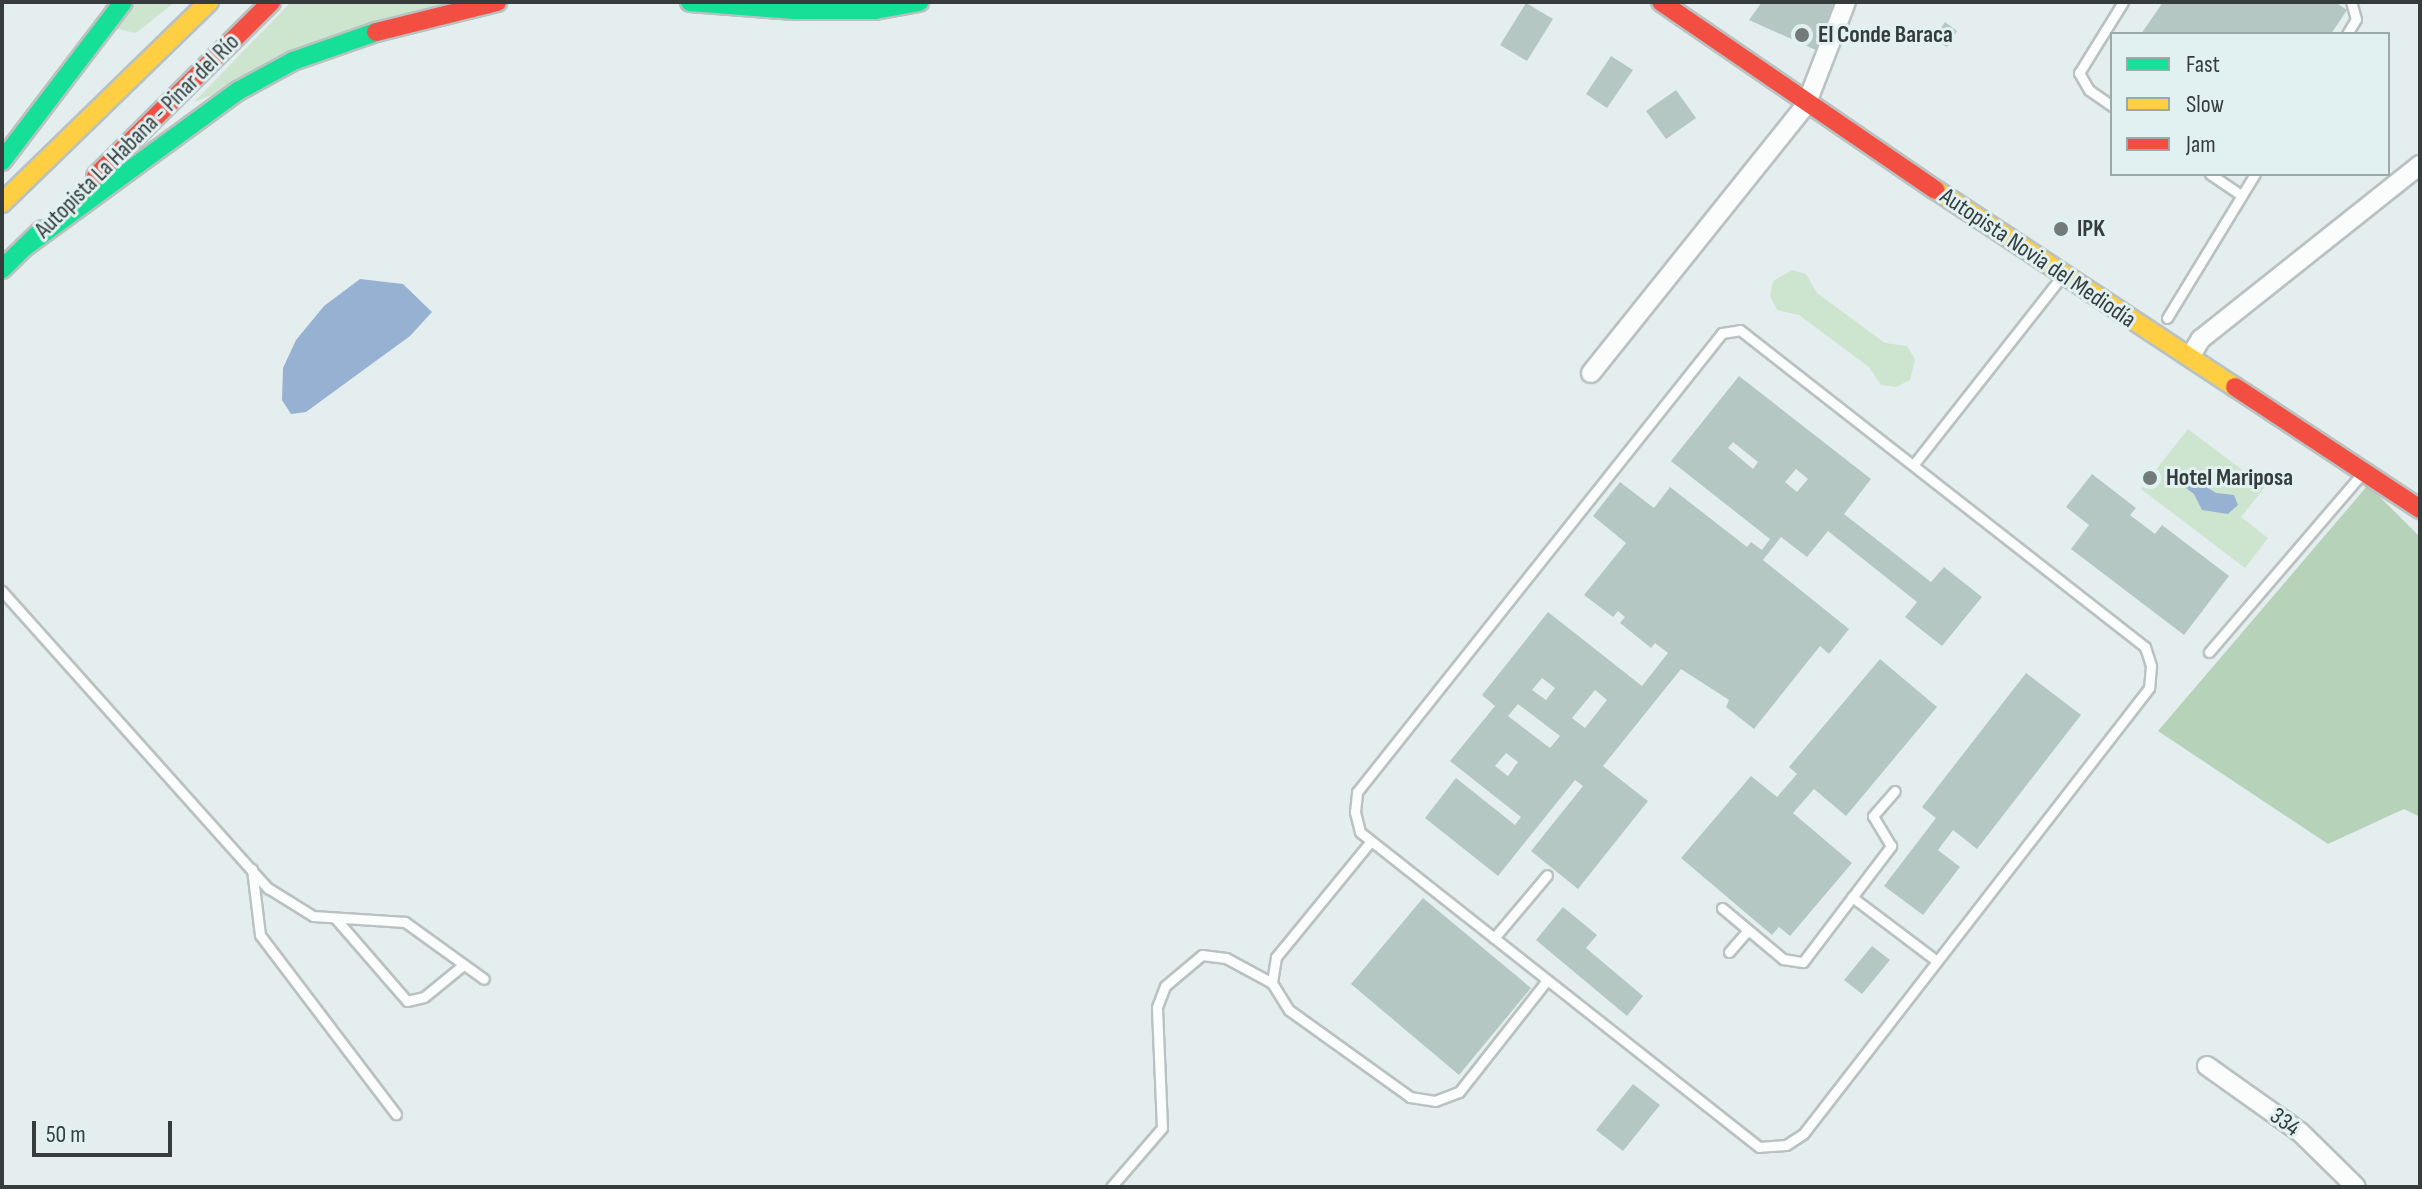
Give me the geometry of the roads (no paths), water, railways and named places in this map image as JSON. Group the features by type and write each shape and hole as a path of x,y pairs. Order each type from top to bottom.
{"highway":[{"path":"2,161 123,2"},
{"name":"Autopista La Habana - Pinar del Río","path":"2,203 209,2"},
{"name":"Autopista La Habana - Pinar del Río","path":"2,269 271,2"},
{"path":"26,246 238,91 293,61 411,19 497,2"},
{"path":"690,2 794,10 875,10 919,2"},
{"name":"Autopista Novia del Mediodía","path":"1661,2 2208,343"},
{"name":"Autopista Novia del Mediodía","path":"1689,2 1811,98 2190,357 2420,509"},
{"path":"2304,408 2420,486"}],"street":[{"path":"1591,373 1811,98 1846,2"},
{"path":"2190,357 2420,165"},
{"name":"334","path":"2207,1066 2300,1132 2356,1187"}],"lane":[{"path":"2110,105 2089,90 2079,73 2123,2"},
{"path":"2348,32 2356,19 2351,2"},
{"path":"2213,176 2241,195"},
{"path":"2167,318 2254,176"},
{"path":"1914,464 2066,270"},
{"path":"1722,333 1746,333 1914,464 2145,647 2151,666 2149,688 1803,1134 1786,1145 1759,1147 1360,832 1357,792 1722,333"},
{"path":"2209,652 2364,472"},
{"path":"2,591 268,888 313,916 405,922 434,938 462,966 484,979"},
{"path":"1722,908 1783,959 1803,962 1891,846 1873,816 1895,791"},
{"path":"1272,983 1276,957 1371,841"},
{"path":"252,869 260,935 396,1114"},
{"path":"1494,938 1547,875"},
{"path":"1852,897 1937,961"},
{"path":"336,919 407,1001 424,997 462,966"},
{"path":"1729,952 1748,930"},
{"path":"1111,1187 1162,1128 1157,1007 1165,986 1182,966 1202,955 1226,958 1272,983 1289,1010 1410,1097 1435,1101 1459,1092 1547,980"}],"water":[{"path":"360,279 403,284 432,312 410,336 306,412 291,414 282,400 283,368 296,340 324,306"},
{"path":"2179,470 2216,493 2234,495 2238,505 2228,514 2202,510 2194,494 2179,483"}],"place":[{"name":"El Conde Baraca","path":"1802,35"},
{"name":"IPK","path":"2061,229"},
{"name":"Hotel Mariposa","path":"2150,478"}]}
